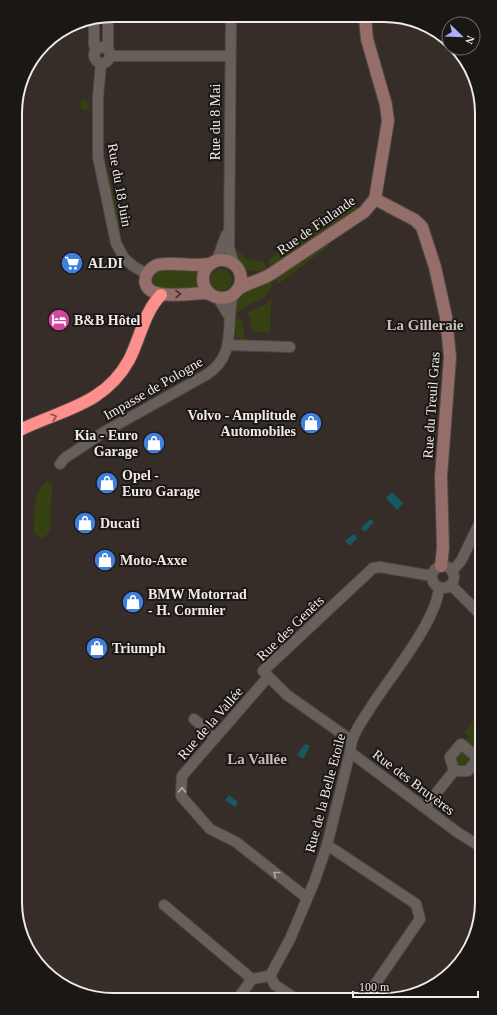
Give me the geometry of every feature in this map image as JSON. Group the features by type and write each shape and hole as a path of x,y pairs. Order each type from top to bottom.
{"highway":[{"path":"22,429 69,411 96,397 116,380 128,361 151,307 161,295"}],"street":[{"path":"108,22 109,54 106,62 101,63 95,59 94,54 97,50 104,48 109,54 230,56"},
{"name":"Rue du 8 Mai","path":"231,22 229,248 236,268"},
{"path":"365,22 367,39 386,105 388,121 375,199"},
{"path":"94,24 94,45 97,50"},
{"name":"Rue du 18 Juin","path":"101,63 98,97 98,157 116,243 124,258 133,266 147,274"},
{"name":"Rue de Finlande","path":"235,292 249,283 261,280 271,274 364,212 375,199"},
{"name":"Rue du Treuil Gras","path":"375,199 415,220 422,227 435,267 446,317 450,357 441,477 443,548 447,569 454,580 451,585"},
{"path":"229,228 213,262 205,269 202,278 204,286 214,296 229,316"},
{"path":"226,260 236,268 241,280 235,292 228,297 214,296 205,293 161,295 154,293 148,288 146,282 147,274 152,268 159,264 200,266 213,262 226,260"},
{"name":"Rue de Finlande","path":"236,268 251,275 271,274"},
{"name":"Impasse de Pologne","path":"60,464 66,458 104,432 210,373 220,363 229,345 229,316 235,292"},
{"path":"229,345 290,347"},
{"path":"475,533 460,561 447,569 436,568 432,576 434,584 439,588 445,588 451,585 475,609"},
{"name":"Rue des Genêts","path":"351,740 287,695 263,671 370,570 380,567 432,576"},
{"name":"Rue de la Belle Etoile","path":"270,976 290,939 327,845 350,752 351,740 383,687 416,641 431,613 439,588"},
{"name":"Rue de la Vallée","path":"268,677 182,776 181,796 210,829 236,842 307,898"},
{"path":"194,719 216,738"},
{"name":"Rue des Bruyères","path":"350,752 457,832 475,843"},
{"path":"425,807 454,772"},
{"path":"327,845 416,904 420,919 369,993"},
{"path":"164,905 252,979"},
{"path":"242,993 252,979 270,976 275,985 288,993"}],"green space":[{"path":"81,100 89,101 89,109 81,110"},
{"path":"109,174 120,224 117,225 108,180"},
{"path":"355,206 358,210 271,268 268,260 314,226"},
{"path":"327,240 329,246 278,284 275,277"},
{"path":"233,248 249,260 263,260 267,270 254,271 244,268 237,261"},
{"path":"162,269 200,271 198,280 201,289 171,290 163,289 157,286 153,282 153,275"},
{"path":"221,269 229,272 232,280 229,288 221,291 213,288 210,280 213,272"},
{"path":"271,280 272,287 266,296 249,304 241,311 234,311 236,298 241,292"},
{"path":"271,299 270,333 252,332 250,318 247,313 266,304"},
{"path":"235,319 242,319 245,341 236,337"},
{"path":"48,481 52,484 50,530 45,537 41,538 34,533 35,504 39,491"},
{"path":"475,719 475,750 465,741 469,737 464,733"},
{"path":"461,753 466,755 468,760 466,765 461,767 456,765 454,760 456,755"}],"water":[{"path":"392,492 403,503 397,510 386,498"},
{"path":"370,519 374,522 365,532 361,528"},
{"path":"354,534 357,538 350,546 345,541"},
{"path":"305,744 310,746 303,759 297,755"},
{"path":"229,795 238,802 235,807 225,800"}],"place":[{"name":"ALDI","path":"72,263"},
{"name":"B&B Hôtel","path":"59,320"},
{"name":"Volvo - Amplitude Automobiles","path":"311,423"},
{"name":"Kia - Euro Garage","path":"154,443"},
{"name":"Opel - Euro Garage","path":"107,483"},
{"name":"Ducati","path":"85,523"},
{"name":"Moto-Axxe","path":"105,560"},
{"name":"BMW Motorrad - H. Cormier","path":"133,602"},
{"name":"Triumph","path":"97,648"}],"district":[{"name":"La Gilleraie","path":"425,325"},
{"name":"La Vallée","path":"257,759"}]}
